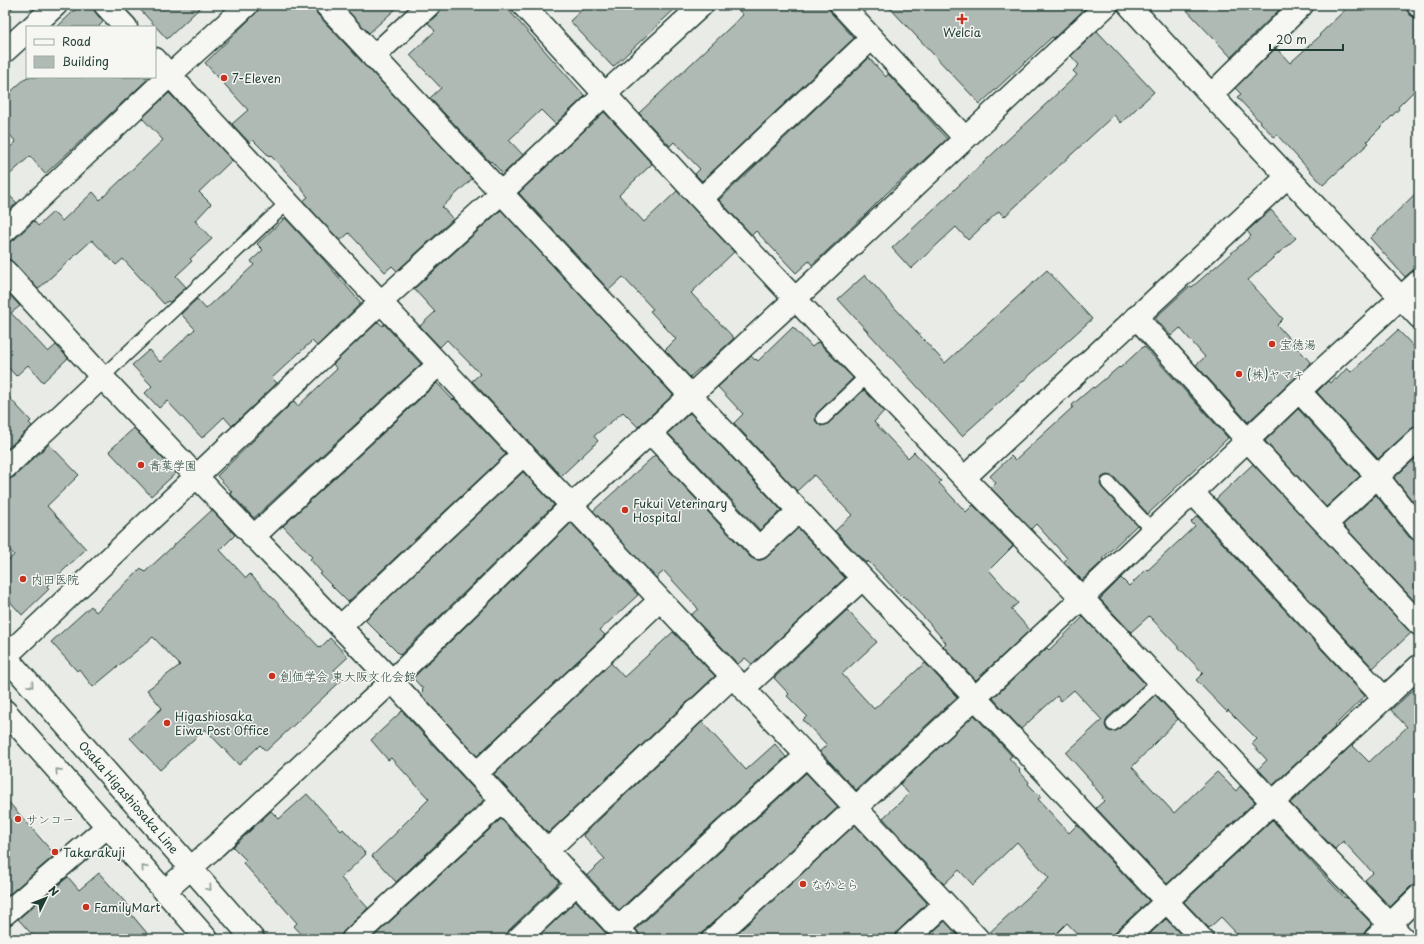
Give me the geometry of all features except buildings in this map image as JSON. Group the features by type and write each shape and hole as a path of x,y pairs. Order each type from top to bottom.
{"street":[{"path":"33,26 56,5"},
{"path":"105,5 125,26"},
{"path":"5,230 247,5"},
{"path":"326,5 862,579 1202,939"},
{"path":"374,57 429,5"},
{"path":"523,5 701,199 796,298 964,478 1082,598 1273,803 1397,932"},
{"path":"5,656 381,302 501,193 605,94 702,5"},
{"path":"841,5 966,138"},
{"path":"165,891 392,681 572,505 796,298 1107,5"},
{"path":"1129,5 1286,177 1419,317"},
{"path":"1210,95 1302,5"},
{"path":"5,51 26,32"},
{"path":"701,199 872,38"},
{"path":"156,60 978,939"},
{"path":"964,478 1286,177"},
{"path":"5,271 102,378 392,681 623,933 807,755"},
{"path":"713,939 975,698 1248,441 1299,391 1419,281"},
{"path":"1136,317 1248,441 1419,624"},
{"path":"254,537 439,364"},
{"path":"5,468 102,378"},
{"path":"1299,391 1377,476 1419,529"},
{"path":"650,432 759,548 799,511"},
{"path":"1326,524 1419,438"},
{"path":"340,627 524,454"},
{"path":"1193,493 1384,698"},
{"path":"547,851 738,683 862,579"},
{"path":"477,774 660,600"},
{"name":"Osaka Higashiosaka Line","path":"5,656 253,939"},
{"path":"1126,939 1419,666"},
{"path":"5,711 207,939"},
{"path":"353,939 502,801"},
{"path":"5,914 108,826"},
{"path":"518,939 577,883"},
{"path":"1375,939 1397,932 1419,896"},
{"path":"907,939 945,904"}],"lane":[{"path":"102,378 288,202"},
{"path":"823,418 868,375"},
{"path":"1108,483 1153,531"},
{"path":"1113,724 1159,681"}],"shaded area":[{"path":"856,5 873,5 864,14"}],"railway":[{"path":"5,13 14,5"}],"place":[{"name":"Welcia","path":"962,19"},
{"name":"7-Eleven","path":"224,78"},
{"name":"宝徳湯","path":"1272,344"},
{"name":"(株)ヤマキ","path":"1239,374"},
{"name":"青葉学園","path":"141,465"},
{"name":"Fukui Veterinary Hospital","path":"625,510"},
{"name":"内田医院","path":"23,579"},
{"name":"創価学会 東大阪文化会館","path":"272,676"},
{"name":"Higashiosaka Eiwa Post Office","path":"167,723"},
{"name":"サンコー","path":"18,819"},
{"name":"Takarakuji","path":"55,852"},
{"name":"なかとら","path":"803,884"},
{"name":"FamilyMart","path":"86,907"}]}
